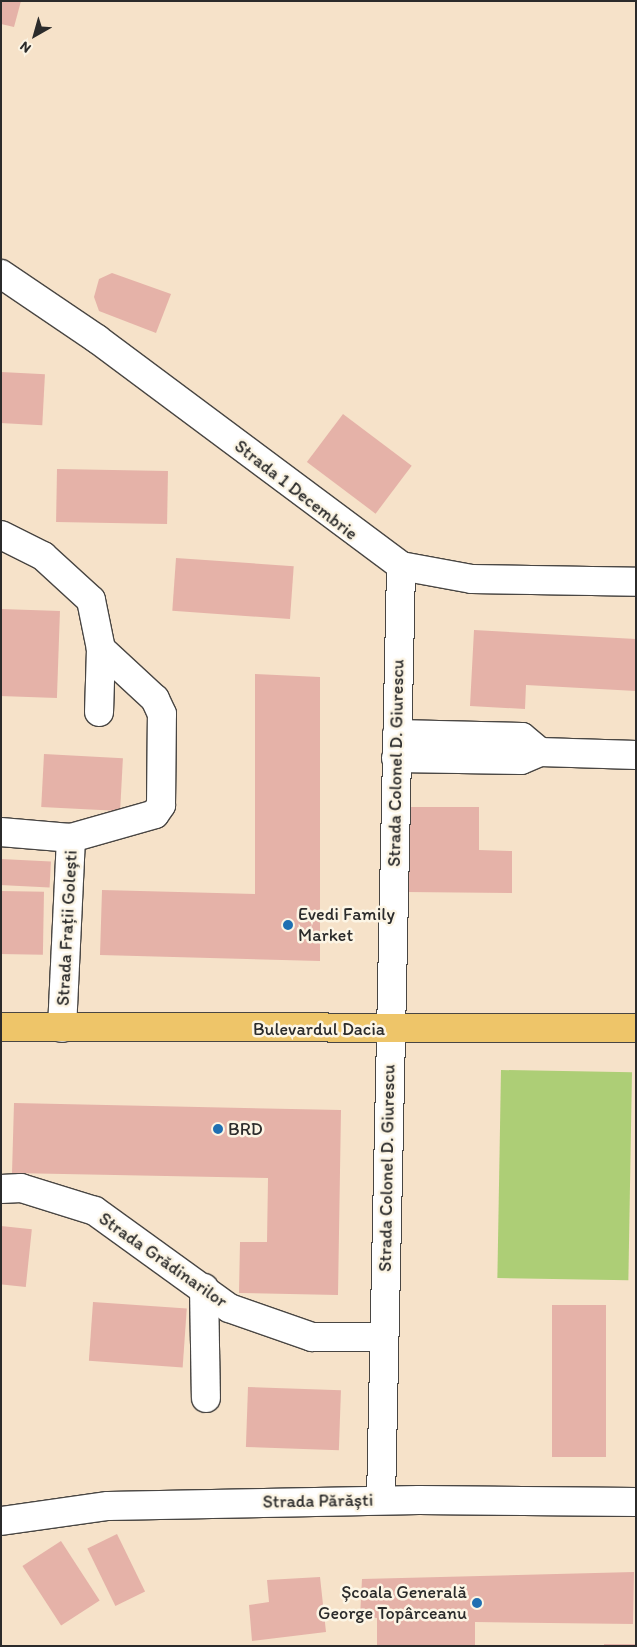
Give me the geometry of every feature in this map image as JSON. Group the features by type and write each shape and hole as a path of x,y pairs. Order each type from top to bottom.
{"main road":[{"name":"Bulevardul Dacia","path":"1,1027 389,1030 636,1028"}],"street":[{"name":"Strada 1 Decembrie","path":"1,274 97,339 401,566 472,579 636,582"},
{"path":"1,534 43,556 91,600 101,649 99,712"},
{"name":"Strada Colonel D. Giurescu","path":"381,1500 389,1030 401,566"},
{"path":"71,838 155,814 161,805 162,714 155,699 101,649"},
{"path":"396,746 520,760 540,752 636,755"},
{"name":"Strada Frații Golești","path":"1,832 71,838 62,1028"},
{"name":"Strada Grădinarilor","path":"1,1189 21,1188 95,1211 230,1308 312,1337 384,1337"},
{"path":"204,1288 206,1398"},
{"name":"Strada Părăști","path":"1,1522 108,1506 381,1500 636,1502"}],"green space":[{"path":"501,1070 632,1072 628,1280 497,1278"}],"building":[{"path":"1,1 21,1 14,27 1,24"},
{"path":"112,273 171,294 156,333 99,311 94,297 99,279"},
{"path":"1,372 45,374 42,425 1,423"},
{"path":"343,414 412,466 376,514 307,462"},
{"path":"57,469 168,471 167,524 56,522"},
{"path":"176,558 294,566 290,619 172,611"},
{"path":"1,609 60,611 57,698 1,696"},
{"path":"474,630 636,639 636,691 526,685 525,709 470,706"},
{"path":"255,674 320,677 320,961 100,955 102,890 255,894"},
{"path":"44,754 123,758 120,811 41,807"},
{"path":"406,807 479,807 479,850 512,851 512,893 406,892"},
{"path":"1,859 51,862 50,888 1,885"},
{"path":"1,891 44,892 43,955 1,954"},
{"path":"14,1103 341,1110 338,1295 239,1293 240,1242 267,1242 268,1178 12,1173"},
{"path":"1,1226 32,1229 26,1287 1,1284"},
{"path":"93,1302 187,1309 183,1367 89,1361"},
{"path":"552,1305 606,1305 606,1457 552,1457"},
{"path":"248,1387 341,1390 339,1450 246,1447"},
{"path":"117,1534 145,1592 115,1606 87,1548"},
{"path":"61,1541 100,1601 61,1626 22,1566"},
{"path":"634,1572 633,1624 475,1622 475,1646 377,1645 377,1618 360,1617 362,1579"},
{"path":"320,1577 326,1632 252,1641 249,1605 269,1602 267,1580"},
{"path":"604,1644 636,1644 636,1646 604,1646"}],"place":[{"name":"Evedi Family Market","path":"288,925"},
{"name":"BRD","path":"218,1129"},
{"name":"Școala Generală George Topârceanu","path":"477,1603"}]}
